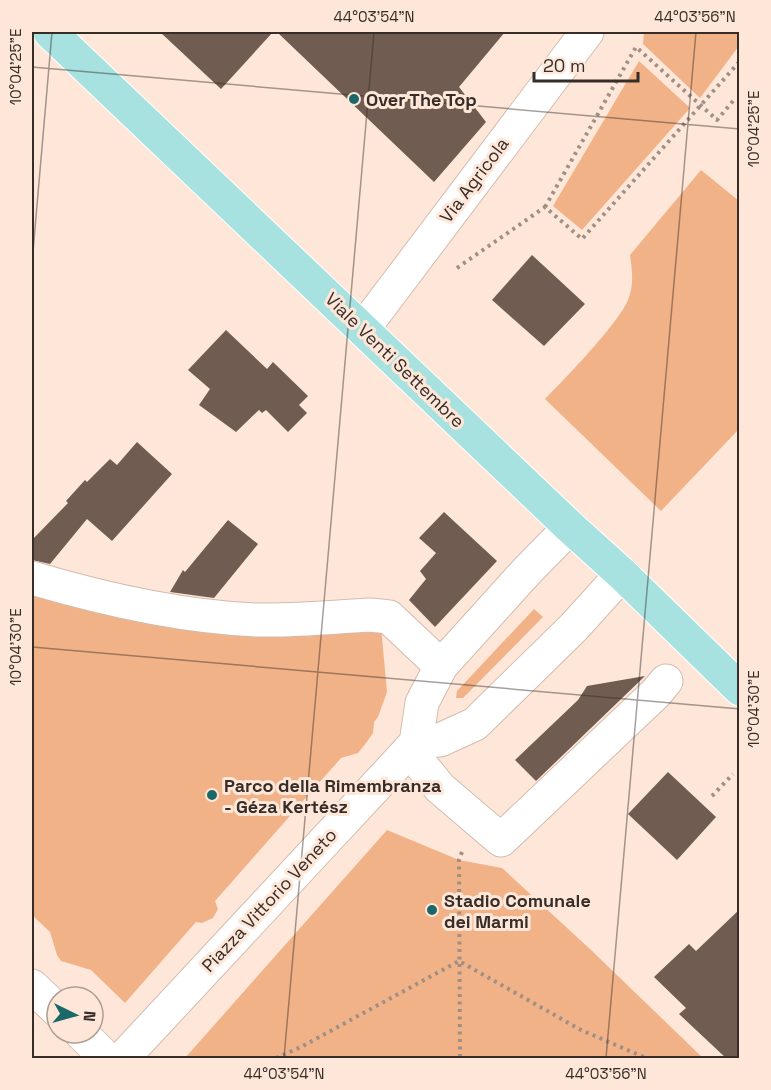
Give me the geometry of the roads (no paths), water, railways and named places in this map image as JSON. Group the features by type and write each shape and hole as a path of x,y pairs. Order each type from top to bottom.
{"main road":[{"name":"Viale Venti Settembre","path":"50,32 740,688"}],"street":[{"name":"Via Agricola","path":"363,329 587,32"},
{"path":"570,527 441,666 422,704 412,746 440,788 509,848 666,681"},
{"path":"412,746 440,740 475,724 574,627 622,574"},
{"path":"32,578 72,590 198,614 257,620 371,615 389,617 441,666"},
{"name":"Piazza Vittorio Veneto","path":"123,1059 412,746"},
{"path":"32,986 45,998"},
{"path":"93,1045 106,1059"}],"place":[{"name":"Over The Top","path":"354,99"},
{"name":"Parco della Rimembranza - Géza Kertész","path":"212,795"},
{"name":"Stadio Comunale dei Marmi","path":"432,910"}]}
